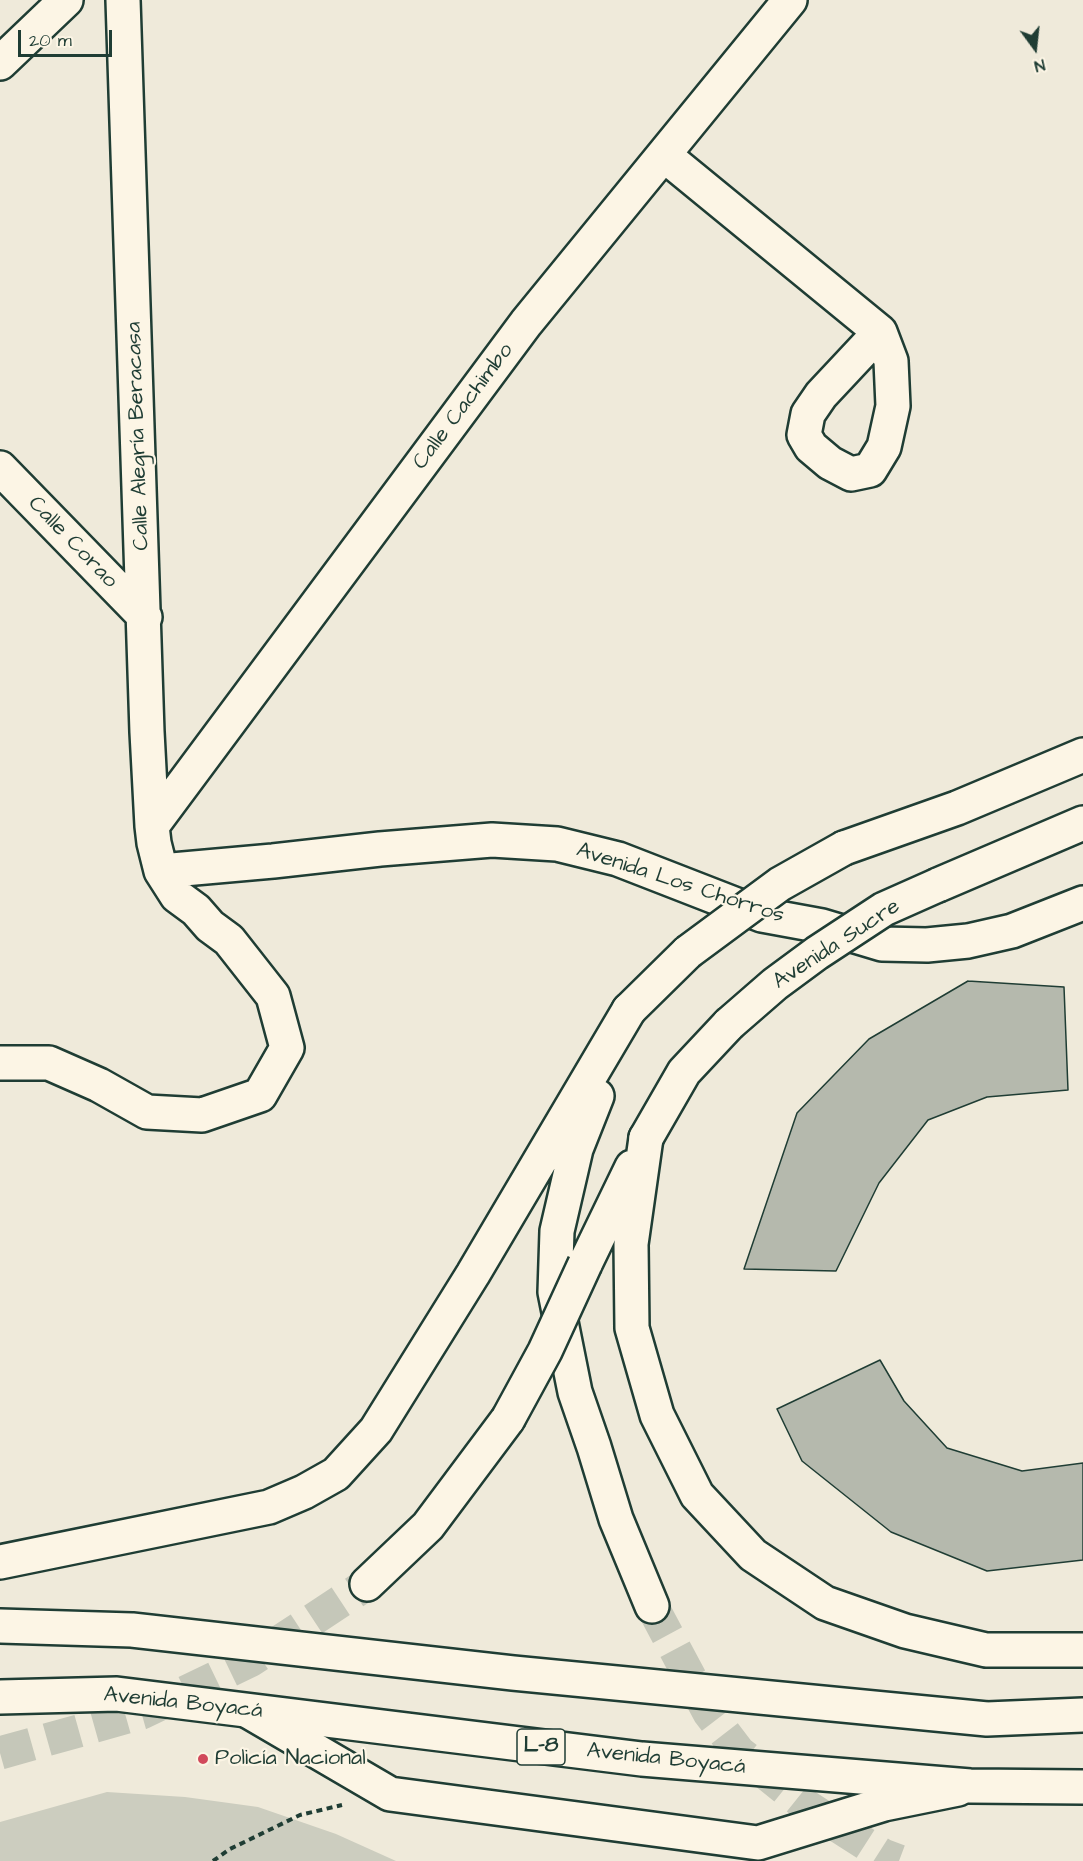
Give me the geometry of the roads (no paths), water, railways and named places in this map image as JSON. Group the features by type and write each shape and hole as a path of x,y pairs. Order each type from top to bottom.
{"main road":[{"path":"0,63 66,0"},
{"name":"Calle Alegría Beracasa","path":"123,0 152,826 161,870"},
{"name":"Calle Cachimbo","path":"152,826 526,323 790,0"},
{"path":"664,155 880,332"},
{"name":"Calle Corao","path":"0,468 145,617"},
{"path":"0,1562 269,1507 304,1492 336,1474 376,1430 473,1274 629,1010 688,952 780,884 844,848 957,808 1083,755"},
{"name":"Avenida Sucre","path":"367,1584 428,1526 508,1419 544,1351 646,1138 684,1072 729,1024 775,984 817,952 884,909 1083,823"},
{"name":"Avenida Los Chorros","path":"161,870 492,840 557,844 618,859 762,915 822,926 882,944 927,945 968,941 1012,931 1083,903"},
{"path":"0,1063 49,1063 99,1085 147,1112 202,1115 260,1095 287,1048 273,996 229,940 177,896 161,870"},
{"path":"629,1010 576,1149 557,1231 555,1292 575,1392 616,1519 652,1606"},
{"path":"646,1138 631,1244 632,1328 657,1415 697,1495 753,1555 825,1603 905,1631 986,1650 1083,1650"},
{"path":"0,1626 132,1630 513,1673 987,1719 1083,1715"},
{"name":"Avenida Boyacá","path":"0,1697 117,1694 642,1759 970,1786 1083,1787"},
{"path":"248,1711 390,1794 758,1843 884,1804 970,1786"}],"tunnel":[{"path":"0,1753 142,1713 250,1661 367,1584"},
{"path":"652,1606 709,1713 739,1752 805,1805 883,1855 899,1861"}],"place":[{"name":"Policía Nacional","path":"203,1759"}]}
